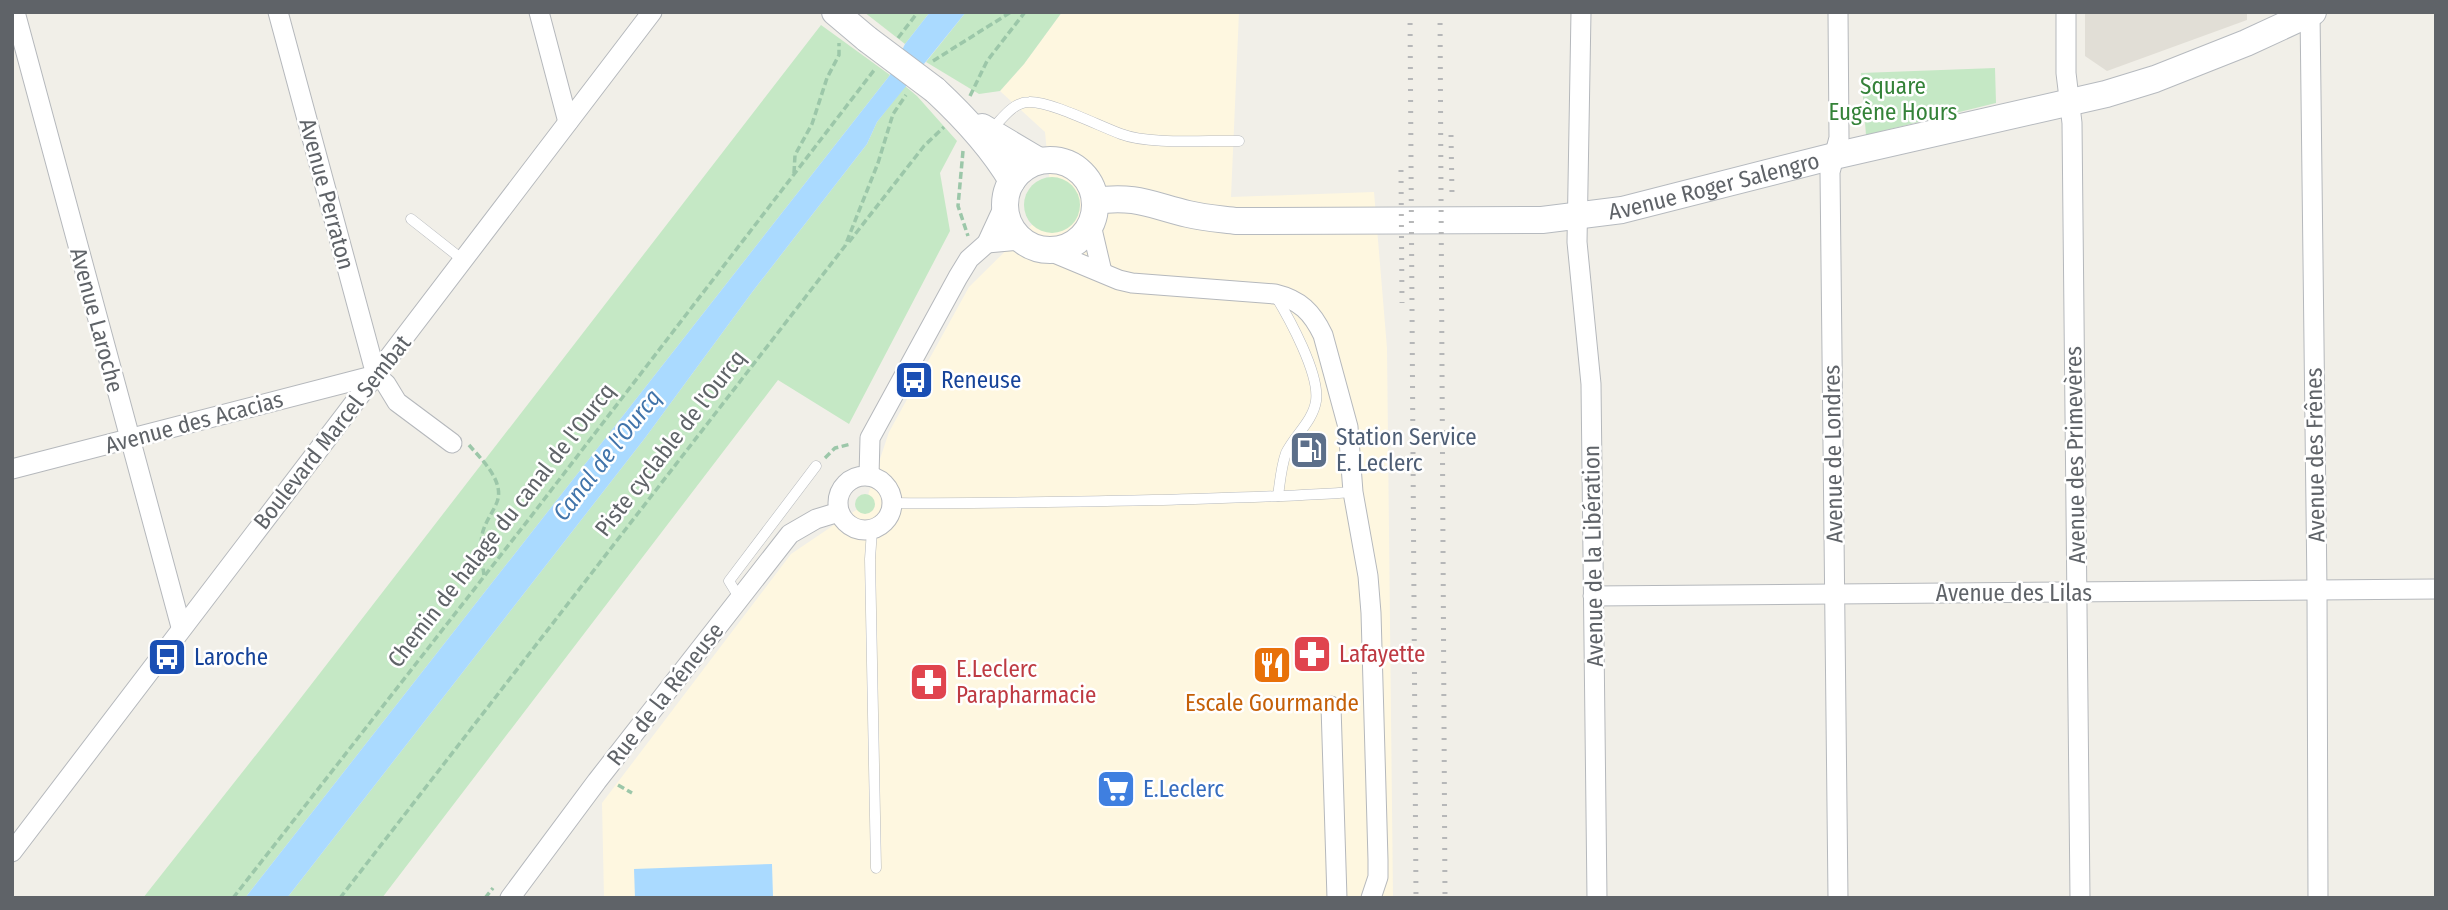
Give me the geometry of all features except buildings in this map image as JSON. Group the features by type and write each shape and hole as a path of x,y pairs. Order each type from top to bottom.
{"street":[{"name":"Avenue Laroche","path":"15,12 181,627"},
{"name":"Avenue Perraton","path":"278,12 376,375"},
{"path":"539,12 568,122"},
{"name":"Boulevard Marcel Sembat","path":"12,852 652,12"},
{"name":"Avenue de la Libération","path":"1581,12 1577,242 1591,384 1597,898"},
{"name":"Avenue de Londres","path":"1838,12 1839,138 1830,172 1838,898"},
{"name":"Avenue des Primevères","path":"2066,12 2066,72 2071,102 2080,898"},
{"name":"Avenue Roger Salengro","path":"1093,213 1121,198 1191,215 1237,221 1542,220 1622,210 1834,156 2071,102 2155,79 2246,43 2311,13"},
{"name":"Avenue des Frênes","path":"2311,13 2318,898"},
{"path":"837,14 925,82 952,117 1002,163 1009,192 1007,217 1021,240 1033,247 1132,283 1287,297 1304,306 1317,322 1348,427 1353,492 1368,576 1374,642 1378,860 1378,877 1371,898"},
{"path":"952,117 989,132 1039,161"},
{"path":"869,476 870,438 958,277 969,259 987,243 1009,192 1023,170 1039,161 1062,161 1085,176 1092,188 1102,272"},
{"path":"1047,250 1074,244 1093,213"},
{"path":"987,243 1021,240"},
{"name":"Avenue des Acacias","path":"12,469 376,375"},
{"path":"376,375 386,384 397,402 452,443"},
{"path":"869,476 888,489 892,503 886,520 872,530 856,529 843,520 838,503 844,486 851,480 869,476"},
{"name":"Rue de la Réneuse","path":"509,898 790,534 816,519 839,512"},
{"name":"Avenue des Lilas","path":"1593,596 2436,589"},
{"path":"1331,706 1337,898"}],"lane":[{"path":"989,132 1020,103 1032,102 1103,125 1122,135 1148,139 1239,141"},
{"path":"411,219 463,260"},
{"path":"1275,294 1298,335 1312,374 1316,401 1287,452 1278,496"},
{"path":"740,599 729,581 816,466"},
{"path":"892,503 1002,503 1353,492"},
{"path":"872,530 877,868"}],"path":[{"path":"894,44 918,12"},
{"name":"Piste cyclable de l'Ourcq","path":"340,898 845,246 878,163 893,114 925,82 936,58 1010,12"},
{"path":"845,246 924,146 971,96 987,61 1025,12"},
{"name":"Chemin de halage du canal de l'Ourcq","path":"794,173 795,155 812,124 827,78 839,55 837,14"},
{"name":"Chemin de halage du canal de l'Ourcq","path":"233,898 877,66"},
{"path":"962,245 969,234 958,206 963,148"},
{"path":"816,466 835,448 850,445 857,434"},
{"path":"452,443 465,441 488,467 498,486 498,499 482,532 484,575"}],"shaded area":[{"path":"1062,12 1239,12 1231,197 1374,192 1387,348 1393,898 604,898 602,803 791,554 865,504 889,432 969,287 1052,205 1045,132 1000,91 1024,64"},
{"path":"2085,12 2247,12 2247,20 2107,71 2085,56"}],"green space":[{"path":"864,12 930,12 905,44"},
{"path":"966,12 1062,12 1024,64 1000,91 979,94 926,62"},
{"path":"821,25 890,75 245,898 143,898 293,708"},
{"name":"Square Eugène Hours","path":"1995,68 1996,103 1866,135 1861,73"},
{"path":"905,86 957,141 940,173 950,231 849,424 778,380 382,898 287,898 645,438 753,291 867,144 877,122"},
{"path":"1047,177 1057,177 1072,185 1078,194 1078,216 1072,225 1057,233 1047,233 1029,221 1024,210 1024,200 1036,182"},
{"path":"865,494 872,497 875,504 872,511 865,514 858,511 855,504 858,497"}],"water":[{"name":"Canal de l'Ourcq","path":"930,12 966,12 877,122 867,144 753,291 645,438 287,898 245,898 890,75 905,44"},
{"path":"772,864 773,897 635,898 634,869"}],"railway":[{"path":"1410,12 1416,898"},
{"path":"1440,12 1445,898"},
{"path":"1451,135 1452,194"},
{"path":"1401,170 1402,303"}],"place":[{"name":"Reneuse","path":"914,380"},
{"name":"Station Service E. Leclerc","path":"1309,450"},
{"name":"Lafayette","path":"1312,654"},
{"name":"Laroche","path":"167,657"},
{"name":"Escale Gourmande","path":"1272,665"},
{"name":"E.Leclerc Parapharmacie","path":"929,682"},
{"name":"E.Leclerc","path":"1116,789"}]}
